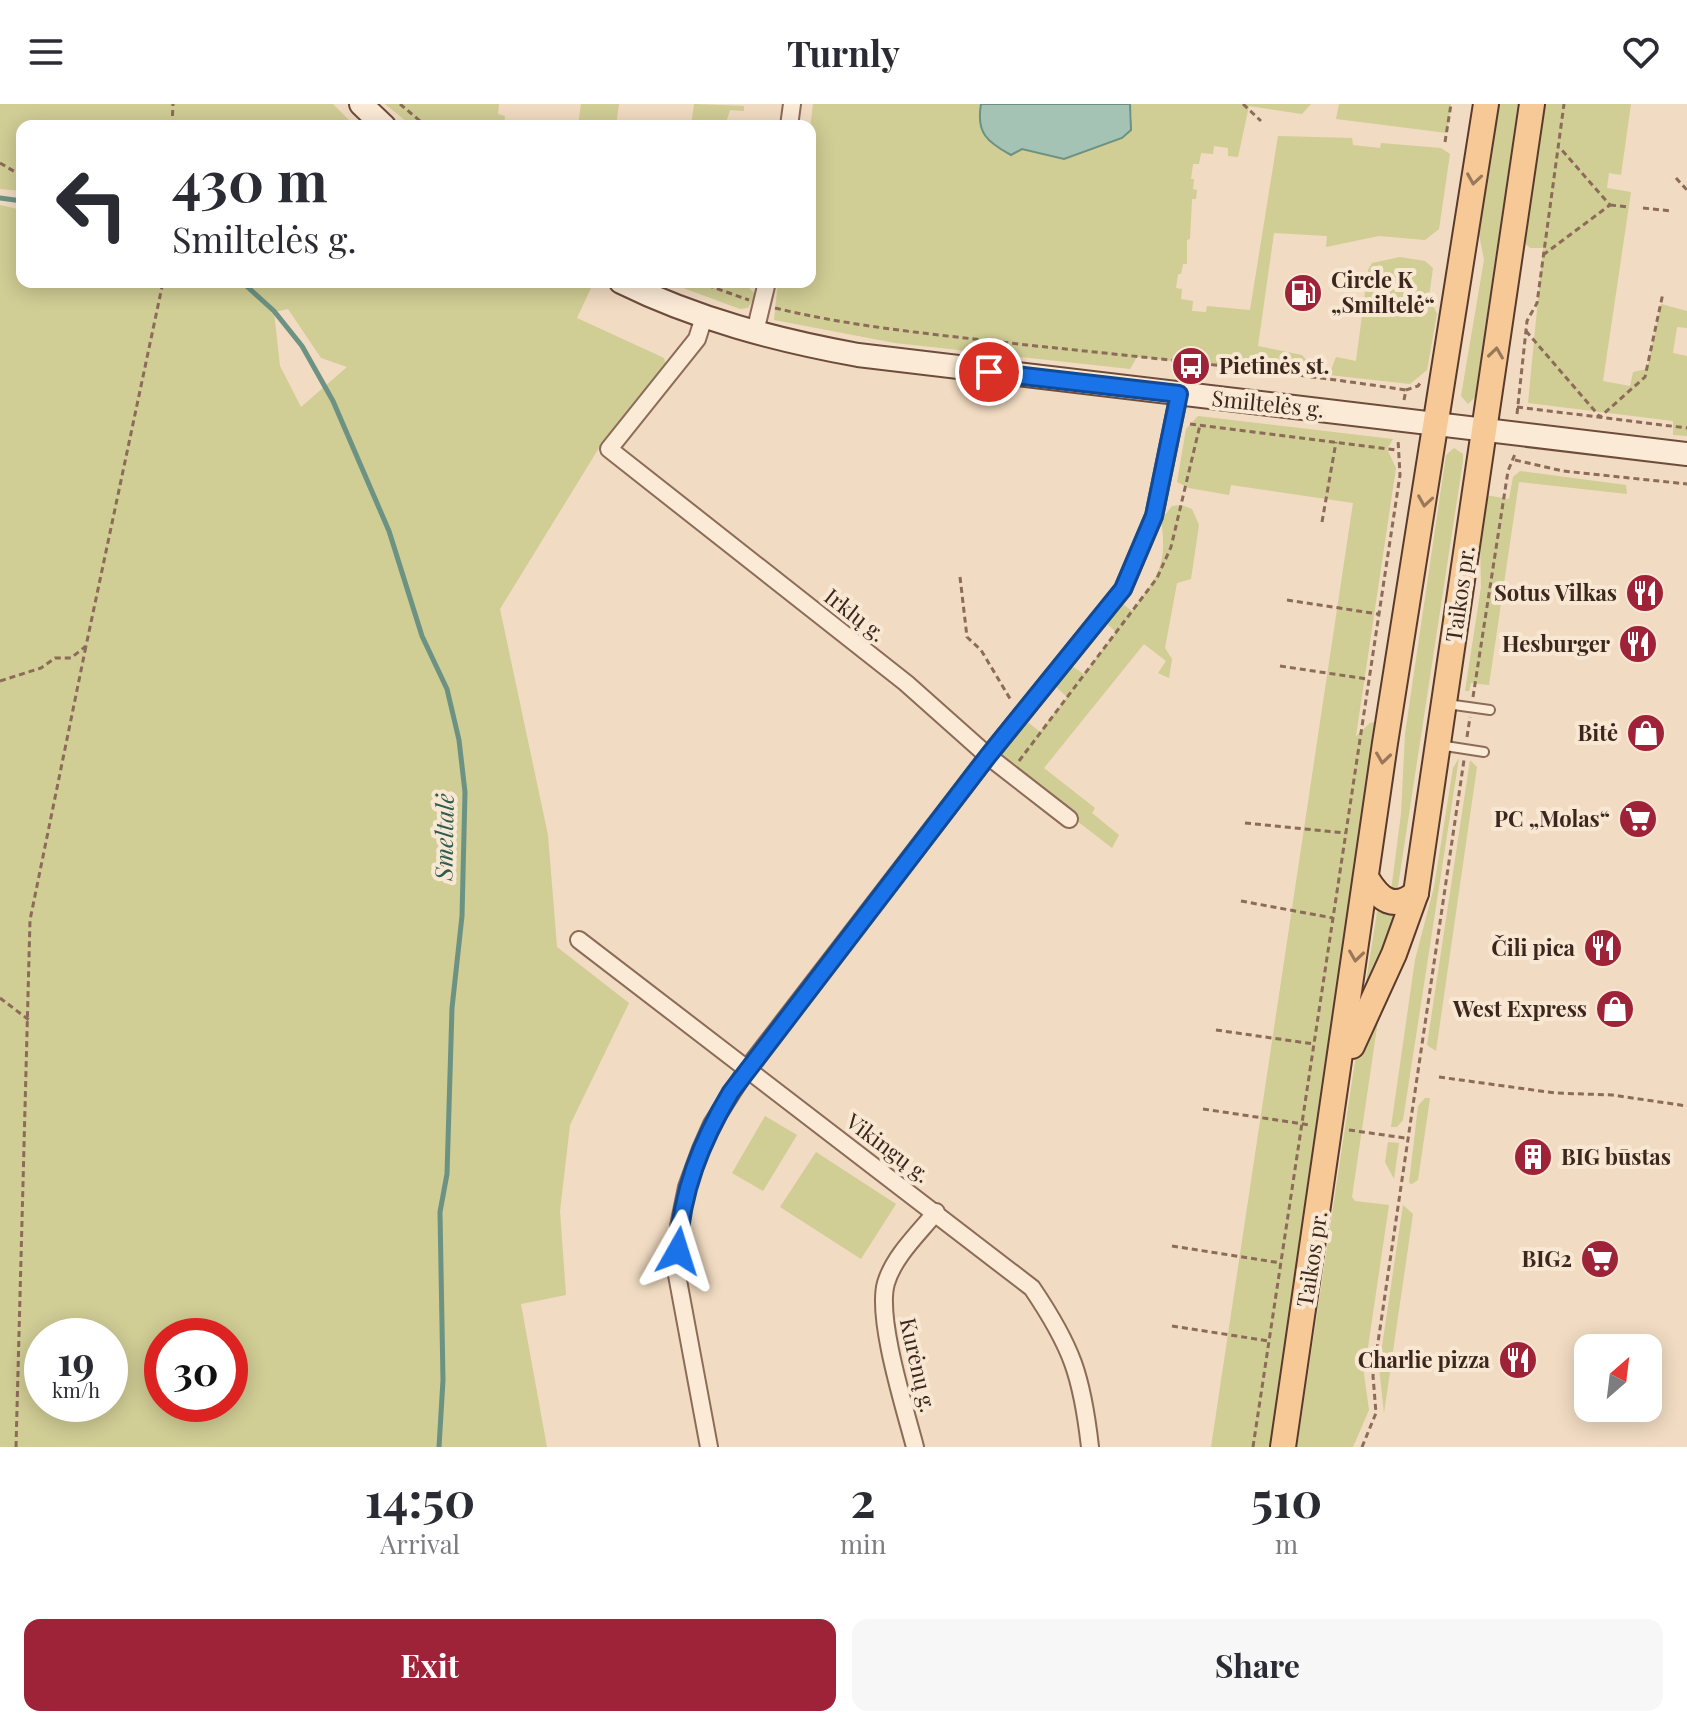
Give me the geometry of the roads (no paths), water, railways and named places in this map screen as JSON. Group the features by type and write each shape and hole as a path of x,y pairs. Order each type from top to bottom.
{"main road":[{"name":"Taikos pr.","path":"1283,1447 1486,104"},
{"name":"Taikos pr.","path":"1341,1070 1394,954 1416,893 1532,104"},
{"path":"1367,879 1378,896 1390,903 1399,903 1416,893"}],"street":[{"path":"361,104 378,120"},
{"name":"Smiltelės g.","path":"635,288 704,317 755,332 871,357 1687,454"},
{"path":"755,332 766,288"},
{"name":"Irklų g.","path":"704,317 697,339 609,449 906,683 988,756 1069,819"},
{"path":"709,1447 677,1275 679,1226 701,1149 712,1124 747,1069 988,756 1123,589 1136,566 1154,516 1179,394"},
{"name":"Vikingų g.","path":"579,940 1032,1288 1056,1324 1083,1390 1090,1447"},
{"name":"Kurėnų g.","path":"915,1447 883,1307 887,1282 898,1260 936,1212"}],"lane":[{"path":"1445,704 1490,710"},
{"path":"1438,745 1484,752"}],"waterway":[{"name":"Smeltalė","path":"0,198 16,200"},
{"name":"Smeltalė","path":"249,288 274,311 302,346 333,401 389,531 422,636 447,689 459,740 465,792 462,916 452,1008 447,1174 440,1212 443,1380 439,1447"}],"place":[{"name":"Circle K „Smiltelė“","path":"1303,293"},
{"name":"Pietinės st.","path":"1191,366"},
{"name":"Sotus Vilkas","path":"1645,593"},
{"name":"Hesburger","path":"1638,644"},
{"name":"Bitė","path":"1646,733"},
{"name":"PC „Molas“","path":"1638,819"},
{"name":"Čili pica","path":"1603,948"},
{"name":"West Express","path":"1615,1009"},
{"name":"BIG būstas","path":"1533,1157"},
{"name":"BIG2","path":"1600,1259"},
{"name":"Charlie pizza","path":"1518,1360"}]}
